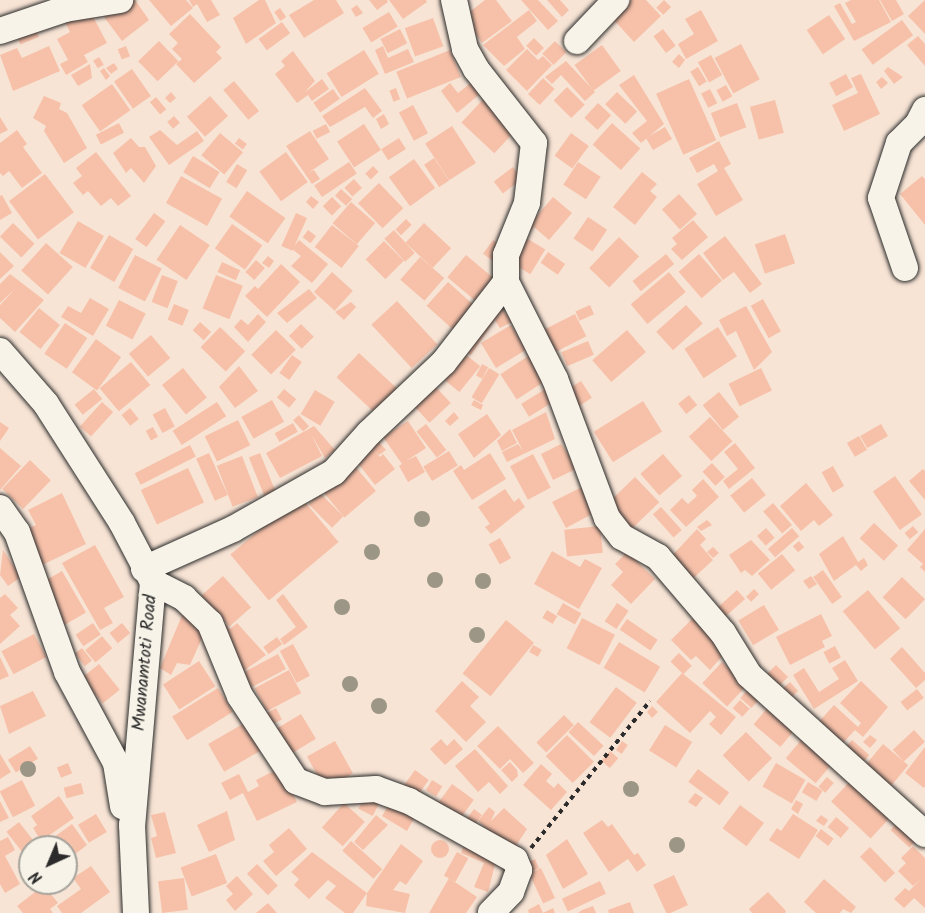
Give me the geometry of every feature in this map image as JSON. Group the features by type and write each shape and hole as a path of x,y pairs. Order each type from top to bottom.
{"street":[{"path":"0,31 65,9 120,0"},
{"path":"454,0 465,49 476,69 534,144 527,203 506,255 506,282 555,379 607,518 622,537 658,557 723,633 749,675 925,834"},
{"path":"577,41 616,0"},
{"path":"905,268 881,198 899,143 918,124 925,110"},
{"path":"491,913 511,892 519,870 509,856 409,801 376,789 325,792 296,781 240,696 210,623 184,598 148,576 334,472 369,433 444,362 506,282"},
{"name":"Mwanamtoti Road","path":"0,351 46,404 71,442 123,524 148,576 135,773 136,913"},
{"path":"0,508 17,532 67,672 116,763 134,866"}],"path":[{"path":"519,870 546,824 650,701"}],"building":[{"path":"135,0 149,20 122,41 104,17 118,6"},
{"path":"149,0 186,0 193,8 171,26"},
{"path":"189,0 211,0 220,15 207,22 197,4 193,7"},
{"path":"259,0 265,0 276,23 246,44 233,18"},
{"path":"314,0 336,0 344,13 304,38 289,15"},
{"path":"369,0 387,0 388,2 377,10"},
{"path":"389,0 426,0 427,2 403,19"},
{"path":"485,0 496,0 512,21 482,43 470,26 474,23 467,14"},
{"path":"521,0 538,0 558,21 548,30"},
{"path":"547,0 560,0 569,10 562,17"},
{"path":"631,0 646,0 661,16 634,42 612,18"},
{"path":"664,0 671,7 663,15 656,8"},
{"path":"851,0 879,0 891,22 854,41 834,6 840,3 852,24 856,22 845,3"},
{"path":"880,0 896,0 904,14 892,21"},
{"path":"925,0 925,34 908,16"},
{"path":"357,5 363,13 356,17 351,9"},
{"path":"88,7 107,43 84,55 88,62 66,75 60,64 68,60 57,39 70,32 64,20"},
{"path":"280,8 286,17 280,21 274,12"},
{"path":"529,10 537,21 517,37 525,49 504,66 483,45"},
{"path":"701,10 718,41 686,59 678,44 694,34 685,19"},
{"path":"389,12 398,27 371,43 362,28"},
{"path":"190,14 221,47 216,52 222,58 194,83 176,64 182,59 172,49 178,43 169,34"},
{"path":"829,15 845,39 823,54 807,30"},
{"path":"433,18 443,46 415,56 405,28"},
{"path":"902,20 913,35 873,65 862,49"},
{"path":"282,22 290,33 267,50 259,39"},
{"path":"33,23 39,37 20,45 15,31"},
{"path":"400,29 407,43 388,53 380,39"},
{"path":"663,29 676,46 666,53 653,36"},
{"path":"918,36 925,44 925,66 907,45"},
{"path":"534,38 544,48 536,56 526,46"},
{"path":"159,41 178,61 158,81 138,61"},
{"path":"555,41 566,52 554,65 542,54"},
{"path":"741,44 760,79 733,93 715,58"},
{"path":"602,45 621,71 593,91 574,65"},
{"path":"49,46 60,71 13,91 0,55 17,48 22,58"},
{"path":"126,46 130,56 122,60 118,49"},
{"path":"383,46 388,58 408,49 414,62 385,74 375,50"},
{"path":"527,49 538,60 543,56 552,65 527,91 506,70"},
{"path":"364,50 379,74 342,97 327,73"},
{"path":"450,50 461,77 407,99 396,72"},
{"path":"293,51 315,81 305,92 322,79 329,89 312,101 308,95 297,103 275,74 285,66 281,61"},
{"path":"679,54 685,60 679,68 672,62"},
{"path":"711,55 722,75 709,82 698,62"},
{"path":"99,57 104,65 98,68 93,61"},
{"path":"566,61 595,92 585,101 561,75 552,84 545,77"},
{"path":"114,63 118,69 111,74 106,68"},
{"path":"90,64 92,78 78,86 71,75"},
{"path":"698,67 707,82 699,86 690,72"},
{"path":"888,67 903,77 894,84 884,71"},
{"path":"104,68 110,76 106,80 100,71"},
{"path":"132,69 151,96 133,109 114,82"},
{"path":"846,74 853,87 836,96 829,83"},
{"path":"861,74 880,114 844,131 832,105 858,93 851,78"},
{"path":"634,75 664,124 641,143 632,133 647,121 619,85"},
{"path":"882,77 888,83 881,89 876,82"},
{"path":"543,78 555,89 540,105 528,94"},
{"path":"689,79 716,140 683,155 656,94"},
{"path":"234,81 259,111 248,120 223,90"},
{"path":"472,82 481,93 457,113 441,91 450,83 458,93"},
{"path":"112,84 130,110 100,131 82,105"},
{"path":"726,85 732,96 723,102 716,90"},
{"path":"567,87 585,105 571,118 554,100"},
{"path":"365,88 382,111 373,118 365,107 330,127 322,116"},
{"path":"396,88 400,99 394,102 389,90"},
{"path":"333,89 340,99 320,113 313,103"},
{"path":"710,89 717,103 708,108 701,94"},
{"path":"171,92 176,98 170,103 165,98"},
{"path":"617,92 637,111 625,124 605,104"},
{"path":"488,94 521,125 494,153 461,123"},
{"path":"44,96 61,103 59,109 67,113 87,148 64,163 44,131 46,126 33,118"},
{"path":"210,96 228,116 205,137 187,117"},
{"path":"156,97 166,109 160,114 150,102"},
{"path":"775,100 784,133 759,140 750,107"},
{"path":"598,103 611,115 598,130 584,118"},
{"path":"737,103 746,127 720,137 711,113"},
{"path":"413,105 428,133 414,141 399,113"},
{"path":"384,114 389,124 381,129 376,119"},
{"path":"174,116 180,123 173,129 167,122"},
{"path":"0,117 8,130 0,134"},
{"path":"119,123 124,133 101,145 96,135"},
{"path":"612,123 640,148 621,170 593,145"},
{"path":"326,124 330,132 317,139 313,131"},
{"path":"364,124 381,150 354,167 337,141"},
{"path":"452,126 476,163 449,180 425,143"},
{"path":"665,127 672,139 653,150 646,138"},
{"path":"17,130 27,144 23,147 42,173 22,188 9,171 3,176 0,173 0,143"},
{"path":"160,130 177,145 197,131 204,141 169,165 149,137"},
{"path":"310,131 329,159 308,173 314,170 320,179 312,184 286,146"},
{"path":"220,133 243,152 224,174 201,155"},
{"path":"571,133 589,146 572,169 555,156"},
{"path":"131,138 139,147 145,147 156,166 144,183 131,168 126,173 113,153"},
{"path":"239,138 247,144 243,150 235,144"},
{"path":"399,138 406,149 388,160 381,149"},
{"path":"719,141 731,164 724,168 743,200 716,216 697,184 718,171 714,164 697,173 689,158"},
{"path":"96,152 131,196 118,206 111,198 101,206 88,191 83,195 73,183 82,176 76,168"},
{"path":"286,152 308,182 281,201 259,171"},
{"path":"193,156 220,172 210,188 183,172"},
{"path":"434,158 449,180 439,187 424,165"},
{"path":"414,159 435,188 410,206 389,177"},
{"path":"349,162 357,174 322,197 314,185"},
{"path":"578,162 601,177 586,199 563,185"},
{"path":"237,164 247,170 236,188 226,182"},
{"path":"373,166 379,172 371,179 365,174"},
{"path":"513,167 522,179 503,193 494,181"},
{"path":"642,172 657,184 650,191 657,197 635,225 613,207"},
{"path":"45,174 74,212 38,239 9,201"},
{"path":"181,176 222,199 207,226 166,203"},
{"path":"922,176 925,179 925,225 900,194"},
{"path":"354,179 362,188 352,197 344,188"},
{"path":"379,183 403,208 382,228 358,203"},
{"path":"341,189 352,199 346,206 335,196"},
{"path":"247,191 286,218 268,243 229,216"},
{"path":"679,194 697,214 680,229 662,209"},
{"path":"2,195 12,213 0,220 0,196"},
{"path":"311,196 319,202 313,209 306,202"},
{"path":"332,197 341,206 332,215 323,206"},
{"path":"553,197 572,213 549,240 534,227 528,234 530,224"},
{"path":"351,202 375,223 357,244 333,223"},
{"path":"154,213 165,221 147,247 135,239"},
{"path":"296,213 307,218 292,251 281,246"},
{"path":"588,217 607,230 593,251 573,239"},
{"path":"406,219 412,225 401,235 395,230"},
{"path":"693,220 708,237 682,260 671,249 677,244 672,238"},
{"path":"78,221 104,236 85,268 60,253"},
{"path":"13,223 35,244 21,258 0,237"},
{"path":"424,223 451,248 433,268 406,243"},
{"path":"232,224 262,245 245,270 215,249"},
{"path":"180,225 210,245 186,280 157,260"},
{"path":"332,225 359,246 342,268 315,247"},
{"path":"308,230 316,236 311,243 303,237"},
{"path":"394,230 415,253 405,262 384,239"},
{"path":"785,234 795,263 765,274 755,244"},
{"path":"109,235 133,249 114,282 90,268"},
{"path":"523,236 545,249 530,274 508,261"},
{"path":"725,236 762,284 750,293 734,272 723,280 703,253"},
{"path":"619,237 639,256 609,287 589,268"},
{"path":"299,240 328,264 312,283 291,266 301,256 292,249"},
{"path":"493,240 504,248 494,262 483,254"},
{"path":"384,241 404,261 385,279 366,259"},
{"path":"46,243 73,267 48,295 21,270"},
{"path":"0,252 14,266 0,279"},
{"path":"548,252 565,264 558,275 541,263"},
{"path":"666,254 674,264 641,291 633,281"},
{"path":"699,254 722,280 702,298 679,272"},
{"path":"135,255 162,269 145,302 118,288"},
{"path":"466,255 497,281 478,303 447,277"},
{"path":"268,256 274,261 269,268 262,263"},
{"path":"420,257 444,278 424,301 400,280"},
{"path":"256,260 265,268 254,280 245,272"},
{"path":"222,262 240,270 236,280 218,272"},
{"path":"281,264 300,282 267,317 245,296 255,286 258,289"},
{"path":"332,272 353,291 335,311 314,292"},
{"path":"669,272 686,292 647,324 631,304"},
{"path":"10,274 44,300 15,332 0,318 0,305 16,288 0,303 0,284"},
{"path":"162,275 178,281 167,308 152,302"},
{"path":"216,275 243,286 229,319 203,308"},
{"path":"448,282 478,309 456,333 427,306"},
{"path":"309,289 317,298 287,323 277,313"},
{"path":"90,298 109,309 93,336 61,317 68,306 81,313"},
{"path":"763,299 781,331 769,338 751,306"},
{"path":"119,300 146,314 133,339 106,326"},
{"path":"397,301 437,344 412,368 371,325"},
{"path":"351,302 356,307 344,320 335,312"},
{"path":"498,303 512,322 500,328 495,320 471,355 461,349"},
{"path":"174,304 189,310 182,326 168,320"},
{"path":"590,305 594,314 579,321 575,312"},
{"path":"686,305 703,324 673,350 656,332"},
{"path":"746,306 772,352 754,370 736,331 727,336 719,320"},
{"path":"39,308 60,325 40,349 19,332"},
{"path":"258,314 266,322 248,342 234,327 241,319 248,325"},
{"path":"575,314 586,336 550,355 538,333"},
{"path":"200,322 211,332 204,340 193,330"},
{"path":"65,323 87,338 67,369 44,354"},
{"path":"301,324 314,337 302,349 289,336"},
{"path":"511,325 526,350 496,368 481,343"},
{"path":"220,327 245,351 226,371 201,347"},
{"path":"718,327 737,356 704,378 684,349"},
{"path":"276,330 296,350 271,375 251,355"},
{"path":"627,330 646,352 611,382 592,360"},
{"path":"151,335 170,358 148,377 129,354"},
{"path":"96,339 121,357 97,390 72,372"},
{"path":"588,341 594,355 567,366 561,352"},
{"path":"460,350 480,366 459,392 439,376"},
{"path":"359,353 397,388 375,413 336,377"},
{"path":"533,353 549,378 517,399 500,374"},
{"path":"292,355 302,362 289,380 279,373"},
{"path":"131,362 150,385 119,411 100,388"},
{"path":"482,364 488,367 482,379 476,376"},
{"path":"239,366 258,391 235,408 219,387"},
{"path":"183,368 207,398 186,415 162,385"},
{"path":"489,368 499,374 482,403 471,397"},
{"path":"761,368 772,390 740,406 729,384"},
{"path":"581,381 592,398 578,407 567,390"},
{"path":"433,384 451,403 430,423 412,404"},
{"path":"550,386 558,399 529,417 521,404"},
{"path":"94,389 102,399 83,415 75,405"},
{"path":"284,389 296,399 289,408 277,397"},
{"path":"315,390 335,402 320,426 301,414"},
{"path":"719,392 739,417 723,430 703,405"},
{"path":"689,395 697,405 686,414 678,404"},
{"path":"272,400 284,422 254,439 241,417"},
{"path":"474,400 483,405 481,410 471,405"},
{"path":"643,401 662,432 613,462 594,432"},
{"path":"102,402 113,412 91,437 80,427"},
{"path":"217,402 226,416 182,445 173,431"},
{"path":"130,408 139,419 130,426 121,415"},
{"path":"165,408 175,427 162,433 153,415"},
{"path":"454,412 459,418 450,426 445,421"},
{"path":"546,412 555,439 507,462 502,452 518,444 523,451 512,430"},
{"path":"487,414 501,435 474,458 458,434"},
{"path":"299,415 309,426 303,432 293,420"},
{"path":"710,417 733,441 711,461 689,437"},
{"path":"238,420 250,445 217,461 205,436"},
{"path":"408,421 426,448 406,461 416,456 425,472 408,482 399,466 402,464 383,437"},
{"path":"0,422 9,428 0,441"},
{"path":"293,423 298,432 279,442 275,433"},
{"path":"426,424 446,450 437,457 417,431"},
{"path":"881,424 888,436 867,448 860,436"},
{"path":"314,426 335,450 325,458 311,434 322,456 280,478 266,453"},
{"path":"153,427 158,437 151,440 146,431"},
{"path":"510,429 517,443 502,451 497,441"},
{"path":"859,436 867,450 855,457 847,443"},
{"path":"377,440 386,450 379,455 369,446"},
{"path":"735,443 755,468 729,489 723,481 738,469 724,452"},
{"path":"561,444 578,468 553,480 541,454"},
{"path":"190,445 196,457 141,485 135,473"},
{"path":"0,448 21,466 0,490"},
{"path":"373,449 380,457 383,454 395,469 375,485 357,462"},
{"path":"449,451 458,466 432,481 423,466"},
{"path":"209,453 228,495 215,501 196,459"},
{"path":"260,453 275,491 264,496 249,457"},
{"path":"490,453 506,479 472,500 453,471 461,465 464,470"},
{"path":"533,454 551,488 528,500 510,466"},
{"path":"663,454 682,476 659,496 640,474"},
{"path":"242,456 258,497 233,507 217,466"},
{"path":"30,460 51,480 23,509 2,489"},
{"path":"712,463 725,477 715,486 702,472"},
{"path":"354,465 376,491 344,517 323,491"},
{"path":"833,466 844,486 833,492 822,472"},
{"path":"188,468 204,502 157,524 141,490"},
{"path":"923,469 925,471 925,500 909,481"},
{"path":"895,476 922,515 900,530 873,491"},
{"path":"635,477 659,502 630,531 606,505"},
{"path":"752,478 766,495 744,513 730,496"},
{"path":"703,479 719,497 686,527 670,510 682,498 688,504 697,496 692,490"},
{"path":"806,483 833,515 819,526 814,520 801,531 780,506"},
{"path":"586,485 594,513 566,528 552,502"},
{"path":"505,489 514,502 519,498 525,507 491,534 485,527 490,524 478,507"},
{"path":"62,493 86,544 42,565 24,530 36,525 28,510"},
{"path":"320,493 343,516 332,528 309,504"},
{"path":"300,496 339,542 269,600 230,554"},
{"path":"773,503 792,525 782,533 763,512"},
{"path":"661,507 682,530 674,537 653,514"},
{"path":"707,520 712,525 701,531 697,527"},
{"path":"874,523 898,546 884,561 860,538"},
{"path":"600,526 603,553 567,557 564,530"},
{"path":"913,526 918,532 910,539 905,533"},
{"path":"766,528 775,538 766,546 757,536"},
{"path":"792,528 799,536 775,557 768,549"},
{"path":"697,529 706,539 700,545 713,560 687,584 666,562"},
{"path":"925,529 925,572 920,567 923,564 907,550"},
{"path":"843,536 858,562 864,558 868,565 861,571 856,565 834,581 819,554"},
{"path":"500,538 511,558 500,564 489,544"},
{"path":"751,540 770,560 752,576 745,570 741,573 729,555"},
{"path":"799,541 804,547 798,552 793,546"},
{"path":"95,545 124,597 104,608 113,623 100,630 62,563"},
{"path":"713,547 719,553 713,558 707,552"},
{"path":"3,550 21,577 8,586 0,575"},
{"path":"552,551 580,567 585,559 602,568 579,609 534,584"},
{"path":"627,552 655,579 631,604 611,585 623,572 615,564"},
{"path":"782,554 795,570 771,590 758,574"},
{"path":"823,570 842,597 832,604 813,577"},
{"path":"62,571 86,613 58,629 34,587"},
{"path":"223,576 251,607 230,627 201,595"},
{"path":"811,576 817,584 809,589 803,581"},
{"path":"902,577 925,599 906,619 883,597"},
{"path":"754,589 759,594 751,602 746,597"},
{"path":"737,590 745,599 719,622 711,613"},
{"path":"868,590 900,628 875,650 843,611"},
{"path":"5,594 18,608 10,615 20,626 0,644 0,598"},
{"path":"283,594 308,627 284,645 280,639 296,627 276,600"},
{"path":"563,603 581,613 575,625 557,614"},
{"path":"617,603 629,611 616,629 605,621"},
{"path":"764,605 779,630 753,645 738,620"},
{"path":"547,610 557,616 553,624 542,618"},
{"path":"183,613 206,629 190,665 177,663 171,675 160,668"},
{"path":"821,614 832,636 822,641 825,647 790,665 776,637"},
{"path":"582,618 615,635 600,665 567,648"},
{"path":"693,618 726,652 710,670 696,656 691,660 671,640"},
{"path":"627,619 658,640 650,650 620,630"},
{"path":"506,620 534,643 491,696 463,674"},
{"path":"93,623 101,635 83,646 76,635"},
{"path":"122,623 130,633 118,643 110,633"},
{"path":"237,623 266,655 241,673 217,630 226,624 230,629"},
{"path":"34,634 46,657 14,674 1,651"},
{"path":"102,636 112,648 95,662 85,650"},
{"path":"277,637 282,644 269,654 263,647"},
{"path":"619,642 660,667 645,692 604,668"},
{"path":"293,644 310,676 297,683 280,651"},
{"path":"533,645 542,650 538,657 529,652"},
{"path":"835,646 841,658 829,663 823,652"},
{"path":"902,647 925,673 925,680 916,688 890,659"},
{"path":"82,648 92,661 85,666 75,654"},
{"path":"679,653 692,666 683,674 671,661"},
{"path":"278,654 286,669 252,687 244,672"},
{"path":"0,657 9,676 0,680"},
{"path":"845,660 858,681 814,709 793,675 804,668 819,692 839,679 832,668"},
{"path":"199,661 215,686 179,710 163,684"},
{"path":"722,662 747,685 727,706 702,683"},
{"path":"99,664 120,690 103,703 82,678"},
{"path":"776,665 788,677 772,693 760,681"},
{"path":"289,670 301,693 267,711 255,688"},
{"path":"682,673 736,717 721,735 709,724 716,717 710,711 690,733 656,702"},
{"path":"462,681 479,697 470,706 486,722 466,742 435,711"},
{"path":"861,681 888,707 863,737 855,730 840,746 816,725 834,705 858,727 861,723 840,703"},
{"path":"790,682 798,691 782,705 774,696"},
{"path":"751,686 762,696 751,708 740,698"},
{"path":"616,687 637,703 610,738 590,722"},
{"path":"218,688 233,712 187,740 172,717"},
{"path":"917,689 924,698 907,711 900,702"},
{"path":"33,691 46,716 9,734 0,706"},
{"path":"740,700 750,709 742,717 733,708"},
{"path":"652,706 658,712 652,718 647,712"},
{"path":"769,706 796,728 780,747 754,724"},
{"path":"276,708 282,720 266,728 260,716"},
{"path":"301,714 316,739 286,757 271,732"},
{"path":"564,715 574,725 546,752 536,743"},
{"path":"248,721 264,749 224,772 208,744"},
{"path":"578,722 604,746 594,756 568,732"},
{"path":"665,725 692,742 676,767 649,750"},
{"path":"498,726 534,763 523,773 510,759 500,769 477,746"},
{"path":"914,730 925,742 904,761 893,750"},
{"path":"746,732 772,758 749,781 723,755"},
{"path":"807,733 837,758 816,783 786,758"},
{"path":"567,735 594,762 573,783 546,756"},
{"path":"870,735 877,740 870,748 863,742"},
{"path":"441,739 447,746 454,739 463,749 445,765 430,749"},
{"path":"852,740 869,755 861,765 843,750"},
{"path":"335,741 353,773 325,789 307,757"},
{"path":"622,741 628,745 622,754 616,750"},
{"path":"883,744 908,765 890,787 865,765"},
{"path":"30,746 38,759 16,772 8,760"},
{"path":"925,747 925,786 924,788 905,773"},
{"path":"475,749 508,786 500,794 489,782 478,792 455,766"},
{"path":"610,751 618,758 610,768 601,761"},
{"path":"0,754 11,772 0,779"},
{"path":"510,762 517,770 518,776 512,782 501,770"},
{"path":"68,763 72,773 61,778 57,767"},
{"path":"776,763 805,780 792,803 762,786"},
{"path":"541,764 552,774 546,781 554,788 558,783 567,792 551,810 523,785"},
{"path":"280,768 297,802 257,821 243,793 230,800 221,783 239,774 248,792 259,786 256,780"},
{"path":"698,769 729,792 720,805 688,782"},
{"path":"415,770 429,780 415,799 401,789"},
{"path":"855,776 894,813 871,838 831,802"},
{"path":"827,777 834,783 825,793 818,787"},
{"path":"22,780 35,806 13,817 0,791"},
{"path":"432,780 442,786 436,796 426,790"},
{"path":"808,782 823,791 816,801 802,792"},
{"path":"81,783 84,794 66,798 64,788"},
{"path":"452,784 474,800 456,825 434,809"},
{"path":"368,790 382,797 373,816 358,809"},
{"path":"695,793 703,798 696,807 688,802"},
{"path":"59,796 74,818 50,835 37,835 33,828 37,825 31,816"},
{"path":"796,800 803,804 798,814 791,809"},
{"path":"0,801 9,818 0,822"},
{"path":"344,803 365,822 343,846 322,828"},
{"path":"740,805 764,823 747,846 723,828"},
{"path":"388,806 415,817 407,831 382,816"},
{"path":"489,807 495,812 491,821 504,808 527,829 512,852 478,821"},
{"path":"474,809 482,815 469,832 461,826"},
{"path":"227,811 235,840 209,852 197,825"},
{"path":"165,812 176,853 156,858 151,838 157,836 151,815"},
{"path":"96,814 107,832 89,843 78,825"},
{"path":"793,814 818,830 799,859 769,840 777,828 781,831"},
{"path":"376,815 388,825 363,850 354,842"},
{"path":"821,815 828,820 824,826 816,821"},
{"path":"836,817 849,828 841,838 828,827"},
{"path":"602,820 608,827 612,824 634,855 638,853 646,865 637,872 628,859 609,872 583,833"},
{"path":"19,822 29,835 18,835 18,847 6,832"},
{"path":"898,822 917,840 910,848 890,830"},
{"path":"72,824 87,845 78,852 78,835 57,835"},
{"path":"289,828 307,849 276,876 263,861 274,852 269,845"},
{"path":"821,829 834,839 828,846 815,836"},
{"path":"8,837 15,850 5,856 18,880 18,885 5,893 0,884 0,841"},
{"path":"567,839 588,874 563,889 546,855"},
{"path":"440,840 446,843 449,849 446,855 440,858 434,855 431,849 434,843"},
{"path":"466,840 498,853 488,892 474,887 484,863 461,853"},
{"path":"351,841 382,869 374,879 342,851"},
{"path":"401,844 423,861 406,885 400,881 393,890 410,894 405,913 366,906 367,893"},
{"path":"913,846 925,858 925,908 914,898 904,908 894,899 905,888 909,891 921,879 913,886 898,871 906,863 901,858"},
{"path":"870,847 895,873 885,883 860,857"},
{"path":"312,852 367,893 353,913 345,913 325,898 336,886 328,880 309,899 294,885 299,879 291,872"},
{"path":"457,852 468,858 455,882 444,876"},
{"path":"216,854 227,883 192,897 181,868"},
{"path":"535,859 539,868 529,873 525,863"},
{"path":"257,864 278,886 268,895 247,874"},
{"path":"91,866 110,892 81,913 62,913 57,906 73,895 78,895 81,889 78,885 78,875"},
{"path":"541,868 555,898 543,903 529,873"},
{"path":"674,875 688,905 666,913 653,885"},
{"path":"237,876 253,894 235,911 226,900 233,894 226,886"},
{"path":"184,878 188,910 162,913 158,881"},
{"path":"449,878 477,897 466,913 429,913"},
{"path":"824,879 856,907 851,913 843,909 840,913 816,913 804,902"},
{"path":"600,881 606,894 568,911 562,899"},
{"path":"768,892 786,911 785,913 752,913 749,909"},
{"path":"31,895 52,895 58,903 50,909 53,913 23,913 17,906"},
{"path":"630,902 634,913 609,913 608,910"},
{"path":"268,903 277,913 256,913"},
{"path":"539,904 543,913 529,913 528,910"},
{"path":"593,906 596,913 578,913 582,910"},
{"path":"553,908 555,913 543,913"}]}
